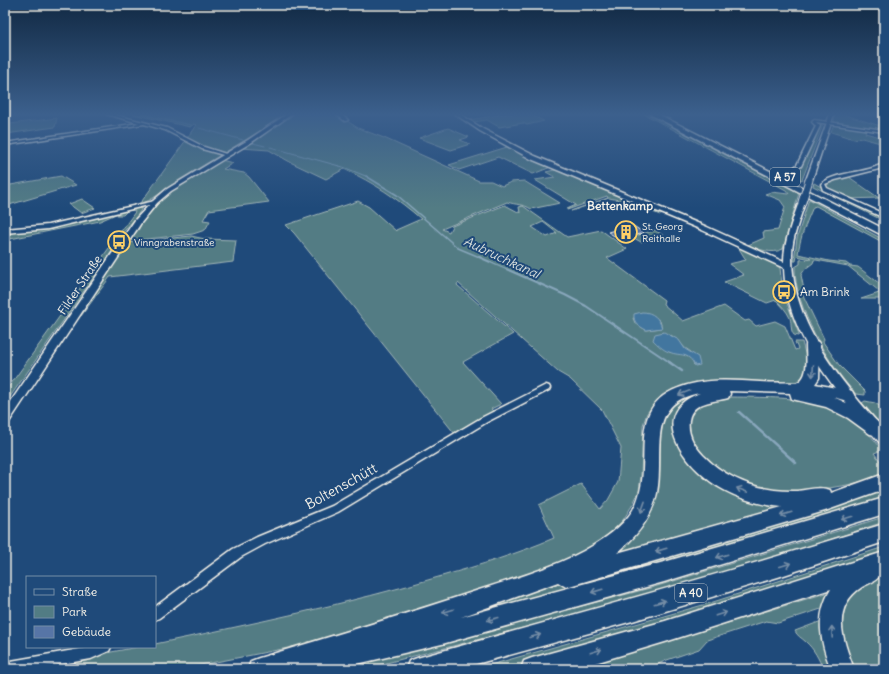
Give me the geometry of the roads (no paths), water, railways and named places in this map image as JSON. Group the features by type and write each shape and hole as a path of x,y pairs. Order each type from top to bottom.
{"highway":[{"name":"A 57","path":"713,145 884,233"},
{"name":"A 57","path":"723,145 884,227"},
{"path":"728,148 884,223"},
{"path":"772,176 884,238"},
{"path":"793,391 806,385 812,378 813,345"},
{"path":"499,594 571,568 606,551 633,526 642,510 649,488 652,428 659,409 675,396 692,389 711,387 793,391 830,402 853,414 880,434"},
{"path":"847,395 829,390 720,394 700,399 689,406 682,414 680,426 684,442 695,458 711,473 739,489 762,496 804,498 863,490"},
{"path":"259,669 499,594 680,545 825,503 884,482"},
{"name":"A 40","path":"282,669 374,650 571,599 720,557 884,506"},
{"name":"A 40","path":"417,669 644,607 778,567 884,533"},
{"path":"532,669 569,660 710,618 884,564"},
{"path":"843,669 832,644 831,613 841,592 861,576 884,564"}],"main road":[{"name":"Filder Straße","path":"5,419 138,222 155,202 180,183 242,145"},
{"path":"509,145 536,159 741,245 769,259 788,262"},
{"path":"821,145 793,230 788,262 791,294 797,311 813,345 834,378 880,434"}],"street":[{"path":"199,145 227,155"},
{"path":"793,171 799,166 809,145"},
{"path":"884,165 867,172 825,182 823,186 829,191 884,216"},
{"path":"5,231 48,227 155,202"},
{"name":"Boltenschütt","path":"156,613 251,544 313,520 335,509 484,420 546,388"},
{"path":"5,668 91,653 103,648"}],"water":[{"path":"642,312 655,316 662,328 646,330 639,326 634,320 634,314"},
{"path":"664,332 679,340 685,349 698,357 700,365 695,366 687,356 667,351 653,340 655,334"}],"waterway":[{"name":"Aubruchkanal","path":"270,147 343,167 367,177"},
{"name":"Aubruchkanal","path":"367,177 397,195 458,248 482,258"},
{"name":"Aubruchkanal","path":"479,257 565,295 586,306 671,363"},
{"name":"Aubruchkanal","path":"669,362 682,371"},
{"name":"Aubruchkanal","path":"739,412 796,463"}],"place":[{"name":"St. Georg Reithalle","path":"626,232"},
{"name":"Vinngrabenstraße","path":"119,242"},
{"name":"Am Brink","path":"784,292"}],"district":[{"name":"Bettenkamp","path":"620,206"}]}
